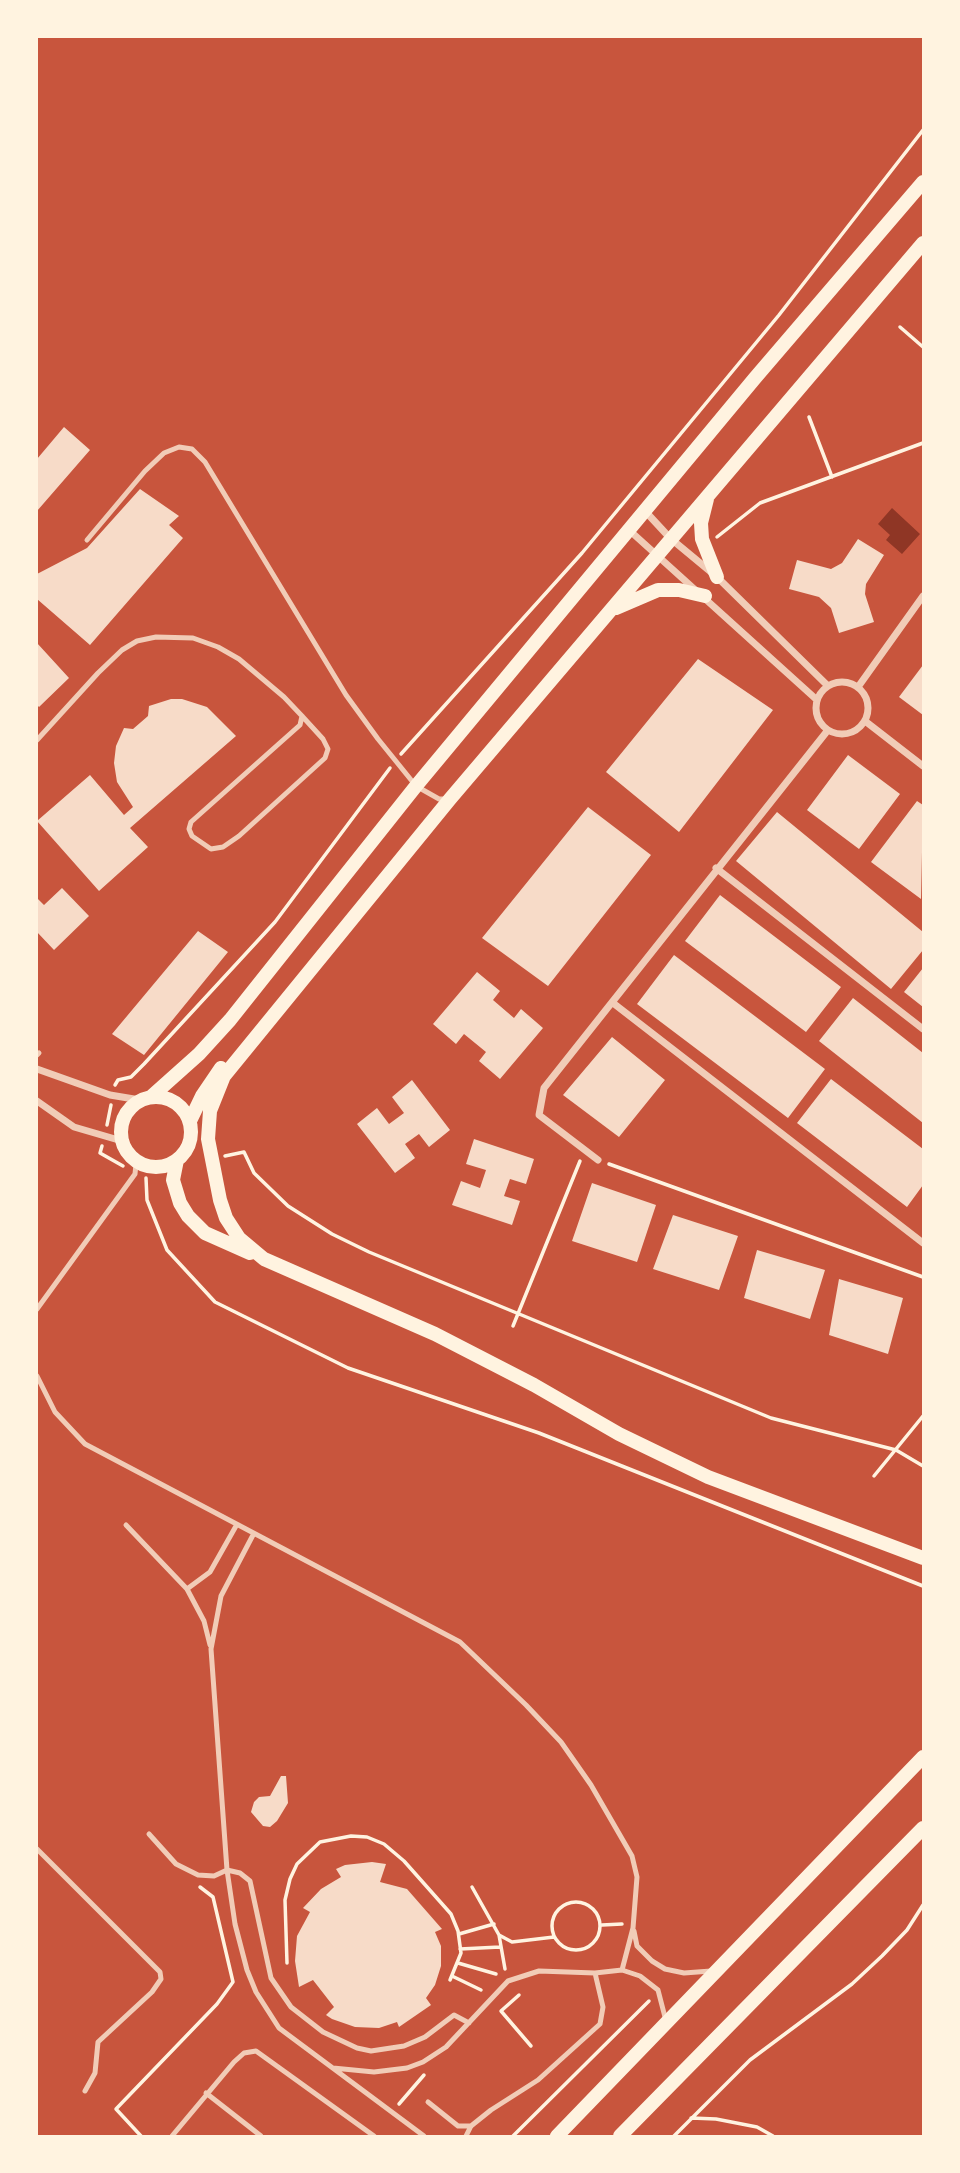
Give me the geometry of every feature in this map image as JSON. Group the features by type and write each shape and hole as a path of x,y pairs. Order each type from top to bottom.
{"main road":[{"path":"177,1160 159,1167 133,1159 122,1142 123,1117 199,1054 230,1020 416,786 923,182"},
{"path":"264,1259 239,1238 226,1217 211,1159 210,1111 224,1076 450,799 923,243"},
{"path":"710,491 701,523 702,539 717,577"},
{"path":"609,612 640,595 658,590 679,590 705,596"},
{"path":"339,937 216,1074 190,1121 190,1143 177,1160 173,1180 175,1191 195,1224 205,1233 435,1334 534,1385 619,1434 708,1477 923,1558"},
{"path":"146,1098 171,1099 179,1105 190,1121"},
{"path":"557,2136 923,1757"},
{"path":"624,2133 923,1828"}],"street":[{"path":"646,511 670,538 717,577 828,686"},
{"path":"629,530 817,700"},
{"path":"858,687 923,596"},
{"path":"845,681 858,687 869,704 866,721 853,732 845,734 828,730 818,718 817,700 828,686 845,681"},
{"path":"866,721 923,766"},
{"path":"598,1160 539,1115 544,1088 828,730"},
{"path":"716,869 923,1029"},
{"path":"613,1003 923,1243"},
{"path":"37,1069 110,1095 146,1098"},
{"path":"37,1101 74,1127 122,1142"}],"lane":[{"path":"87,540 145,471 164,453 179,447 192,449 205,462 346,695 416,786 439,799 450,799"},
{"path":"37,740 122,650 137,641 156,637 193,638 218,647 262,675 302,716 323,739 328,749 325,758 223,847 211,849 192,836 189,829 191,822 300,725 302,716"},
{"path":"37,1309 135,1174 133,1159"},
{"path":"37,1376 55,1412 85,1444 460,1642 526,1705 561,1742 611,1814 626,1842 637,1877 633,1928 622,1970"},
{"path":"127,1525 187,1589 204,1621 211,1648 227,1870 235,1924 256,1992 279,2028 424,2136"},
{"path":"187,1589 210,1572 236,1526"},
{"path":"211,1648 221,1596 253,1535"},
{"path":"149,1834 176,1864 198,1875 214,1876 227,1870 240,1872 250,1881 255,1891 259,1931 271,1979 279,1994 323,2032 357,2049 389,2050 425,2037 448,2017 454,2015 469,2023"},
{"path":"37,1849 160,1972 161,1979 152,1992 98,2042 95,2073 85,2091"},
{"path":"633,1928 637,1946 665,1969 684,1973 718,1970"},
{"path":"330,2068 374,2072 407,2068 446,2047 511,1980 539,1971 595,1973 622,1970 651,1982 658,1990 667,2025"},
{"path":"466,2136 471,2126 538,2080 600,2024 603,2007 595,1973"},
{"path":"172,2136 234,2062 244,2053 256,2051 375,2136"},
{"path":"206,2093 261,2136"},
{"path":"428,2102 458,2126 471,2126"}],"path":[{"path":"144,1064 275,922 395,760 582,553 779,315 923,130"},
{"path":"900,327 923,347"},
{"path":"809,417 832,477"},
{"path":"702,539 715,539 760,503 923,443"},
{"path":"513,1326 584,1150"},
{"path":"211,1159 244,1152 254,1172 268,1188 307,1220 369,1252 771,1418 895,1450 923,1466"},
{"path":"598,1160 923,1277"},
{"path":"147,1200 167,1250 215,1302 348,1368 539,1433 923,1586"},
{"path":"874,1476 923,1416"},
{"path":"287,1963 285,1900 289,1880 307,1853 320,1842 336,1838 367,1837 384,1844 404,1861 451,1914 460,1949 458,1963 451,1978 481,1990"},
{"path":"141,2136 116,2109 217,2004 233,1982 213,1897 194,1882"},
{"path":"472,1887 499,1935 505,1969"},
{"path":"574,1903 589,1906 600,1917 602,1925 599,1934 578,1951 561,1947 554,1937 555,1916 566,1905 574,1903"},
{"path":"674,2136 750,2060 872,1965 907,1930 923,1905"},
{"path":"458,1934 494,1924"},
{"path":"602,1925 622,1924"},
{"path":"499,1935 512,1941 554,1937"},
{"path":"460,1949 501,1947"},
{"path":"458,1963 496,1974"},
{"path":"519,1995 500,2011 531,2046"},
{"path":"513,2136 649,2001"},
{"path":"393,2112 430,2068"},
{"path":"690,2118 716,2119 757,2127 773,2136"}],"shaded area":[{"path":"892,508 920,534 902,554 886,540 890,535 878,524"}],"building":[{"path":"64,427 90,450 37,511 37,459"},
{"path":"140,489 179,516 169,525 183,538 90,645 37,599 37,574 87,548"},
{"path":"858,539 884,555 866,584 865,594 874,622 839,633 831,608 819,597 789,589 797,560 831,569 842,563"},
{"path":"37,643 69,678 39,707 37,705"},
{"path":"698,659 773,710 679,832 606,772"},
{"path":"923,665 923,715 899,697"},
{"path":"171,699 182,699 207,707 236,736 130,828 148,847 99,891 37,821 90,775 124,815 133,807 117,782 114,763 116,746 124,728 133,729 148,716 149,706"},
{"path":"848,755 900,794 859,849 807,810"},
{"path":"917,801 923,805 921,899 871,862"},
{"path":"588,807 651,855 548,986 482,938"},
{"path":"777,812 923,932 923,950 891,989 736,861"},
{"path":"62,888 89,916 54,950 37,932 37,898 44,905"},
{"path":"720,895 841,987 806,1032 685,941"},
{"path":"198,931 228,952 144,1055 112,1034"},
{"path":"674,955 825,1069 788,1118 637,1004"},
{"path":"923,968 923,1007 904,992"},
{"path":"477,972 500,991 493,1000 514,1018 521,1009 543,1028 500,1079 479,1061 486,1052 464,1034 456,1044 433,1024"},
{"path":"853,998 923,1053 923,1123 819,1041"},
{"path":"612,1037 665,1080 619,1137 563,1095"},
{"path":"831,1079 923,1149 923,1185 907,1207 797,1123"},
{"path":"412,1080 450,1130 429,1147 419,1134 405,1144 415,1158 395,1173 357,1124 377,1108 389,1124 404,1113 392,1097"},
{"path":"474,1139 534,1159 526,1184 510,1179 504,1196 520,1201 512,1225 452,1205 461,1181 480,1188 486,1170 466,1164"},
{"path":"592,1183 656,1205 637,1262 572,1241"},
{"path":"673,1215 738,1236 719,1290 653,1269"},
{"path":"757,1250 825,1270 810,1319 744,1298"},
{"path":"839,1279 903,1298 888,1354 829,1335"},
{"path":"281,1776 286,1776 288,1803 277,1821 270,1827 263,1826 251,1812 254,1802 259,1797 270,1796"},
{"path":"372,1862 386,1864 380,1882 407,1889 442,1929 435,1932 441,1946 441,1966 435,1985 426,1998 431,2005 399,2027 397,2022 379,2028 355,2027 332,2019 326,2015 334,2007 313,1980 299,1987 295,1961 297,1936 310,1912 303,1908 321,1889 341,1877 336,1869 345,1865"}]}
